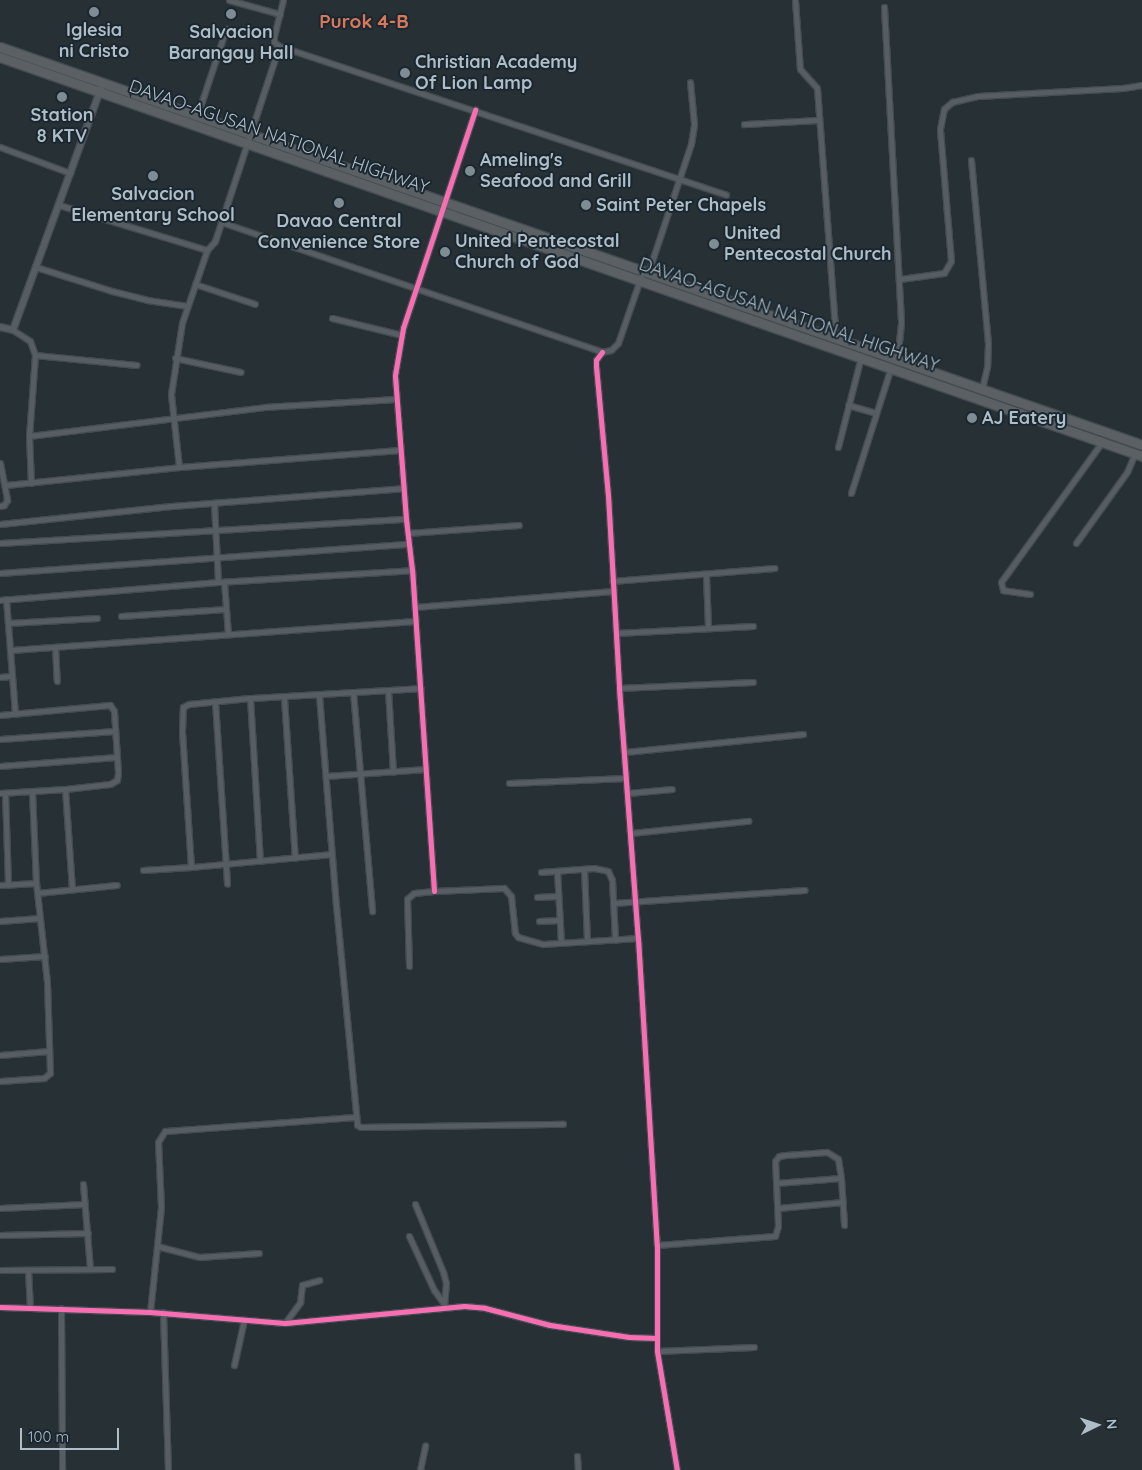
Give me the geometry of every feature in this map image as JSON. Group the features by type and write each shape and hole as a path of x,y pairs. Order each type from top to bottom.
{"highway":[{"name":"DAVAO-AGUSAN NATIONAL HIGHWAY","path":"0,47 33,64"},
{"name":"DAVAO-AGUSAN NATIONAL HIGHWAY","path":"0,57 33,64 644,275 1007,403 1142,445"},
{"name":"DAVAO-AGUSAN NATIONAL HIGHWAY","path":"172,112 197,116 248,139"},
{"name":"DAVAO-AGUSAN NATIONAL HIGHWAY","path":"835,343 861,357 893,363 982,389 1007,403 1102,442 1138,454"}],"street":[{"path":"229,0 280,14"},
{"path":"283,0 273,39 279,46 475,110 679,181 726,195"},
{"path":"795,0 800,69 803,75 817,88 835,343"},
{"path":"851,493 901,333 900,279 884,6"},
{"path":"197,116 226,29"},
{"path":"178,467 171,394 175,358 195,284 207,250 215,241 279,46"},
{"path":"221,222 602,352 611,350 618,343 644,275 679,181 693,135 690,82"},
{"path":"900,279 944,273 951,260 940,129 944,109 952,102 978,96 1123,88 1142,85"},
{"path":"13,330 101,88"},
{"path":"434,891 421,688 412,570 403,488 396,375 402,335 415,289 475,110"},
{"path":"744,124 819,120"},
{"path":"0,147 70,173"},
{"path":"971,160 988,343 987,367 982,389"},
{"path":"59,205 207,250"},
{"path":"36,267 121,294 188,306"},
{"path":"195,284 255,304"},
{"path":"332,318 402,335"},
{"path":"0,327 13,330 30,341 35,355 29,436 31,483"},
{"path":"602,352 596,360 596,366 608,495 619,688 638,938 657,1246 657,1351 677,1470"},
{"path":"35,355 137,365"},
{"path":"838,447 861,357"},
{"path":"175,358 241,372"},
{"path":"29,436 264,408 396,399"},
{"path":"848,405 876,414"},
{"path":"1030,594 1003,590 1001,582 1102,442"},
{"path":"6,485 178,467 400,450"},
{"path":"1076,543 1138,454"},
{"path":"0,463 6,485 6,503 0,506"},
{"path":"0,524 214,502 403,488"},
{"path":"214,502 217,557 226,609 228,634"},
{"path":"0,543 406,519"},
{"path":"408,533 519,525"},
{"path":"0,573 409,544"},
{"path":"612,581 706,575 774,568"},
{"path":"14,714 8,623 3,599 221,582 412,570"},
{"path":"706,575 708,628"},
{"path":"415,608 613,590"},
{"path":"121,616 226,609"},
{"path":"8,623 97,618"},
{"path":"10,650 416,621"},
{"path":"616,633 753,626"},
{"path":"55,647 57,681"},
{"path":"0,677 11,676"},
{"path":"619,688 753,682"},
{"path":"191,867 182,711 186,704 250,698 284,698 421,688"},
{"path":"388,690 393,772"},
{"path":"353,692 372,911"},
{"path":"319,695 357,1125 361,1127 563,1124"},
{"path":"250,698 260,861"},
{"path":"284,698 295,858"},
{"path":"215,702 227,884"},
{"path":"0,715 108,704 114,711 118,777 115,782 65,789 3,793 8,885"},
{"path":"0,739 115,731"},
{"path":"625,752 803,734"},
{"path":"0,766 117,757"},
{"path":"326,776 426,769"},
{"path":"509,783 626,778"},
{"path":"65,789 72,889"},
{"path":"628,793 672,789"},
{"path":"0,1081 46,1077 50,1073 45,956 36,883 32,792"},
{"path":"630,833 748,821"},
{"path":"142,870 332,854"},
{"path":"540,872 603,868 608,871 612,880 615,940"},
{"path":"584,869 587,941"},
{"path":"557,871 561,943"},
{"path":"0,885 36,883"},
{"path":"37,893 117,885"},
{"path":"409,966 406,899 414,893 504,888 511,896 515,933 518,937 542,944 638,938"},
{"path":"613,903 806,890"},
{"path":"537,897 558,896"},
{"path":"0,921 40,918"},
{"path":"539,921 560,920"},
{"path":"0,959 45,956"},
{"path":"0,1055 49,1051"},
{"path":"150,1312 162,1207 158,1142 165,1132 172,1129 355,1117"},
{"path":"657,1246 775,1236 778,1226 778,1208 774,1161 779,1156 786,1154 827,1152 834,1155 840,1165 842,1178 844,1225"},
{"path":"776,1183 842,1178"},
{"path":"83,1184 90,1269"},
{"path":"778,1208 843,1202"},
{"path":"0,1208 85,1204"},
{"path":"415,1204 443,1272 446,1283 444,1306"},
{"path":"0,1235 88,1232"},
{"path":"409,1236 427,1276 444,1306"},
{"path":"157,1246 199,1257 259,1253"},
{"path":"0,1270 112,1269"},
{"path":"28,1270 30,1308"},
{"path":"285,1323 300,1302 302,1285 319,1280"},
{"path":"0,1307 163,1312 285,1323 340,1319 444,1306 485,1308 550,1325 620,1336 657,1338"},
{"path":"60,1308 62,1470"},
{"path":"163,1312 168,1470"},
{"path":"234,1365 244,1320"},
{"path":"657,1351 754,1347"},
{"path":"420,1470 424,1446"},
{"path":"577,1456 578,1470"}],"cycle path":[{"path":"434,891 412,570 406,519 395,375 403,328 475,110"},
{"path":"602,352 596,360 596,366 608,495 619,688 638,938 657,1245 657,1351 677,1470"},
{"path":"0,1307 150,1312 285,1323 464,1306 485,1308 550,1325 629,1337 657,1338"}],"place":[{"name":"Iglesia ni Cristo","path":"94,12"},
{"name":"Salvacion Barangay Hall","path":"231,14"},
{"name":"Christian Academy Of Lion Lamp","path":"405,73"},
{"name":"Station 8 KTV","path":"62,97"},
{"name":"Ameling's Seafood and Grill","path":"470,171"},
{"name":"Salvacion Elementary School","path":"153,176"},
{"name":"Davao Central Convenience Store","path":"339,203"},
{"name":"Saint Peter Chapels","path":"586,205"},
{"name":"United Pentecostal Church","path":"714,244"},
{"name":"United Pentecostal Church of God","path":"445,252"},
{"name":"AJ Eatery","path":"972,418"}],"district":[{"name":"Purok 4-B","path":"364,22"}]}
